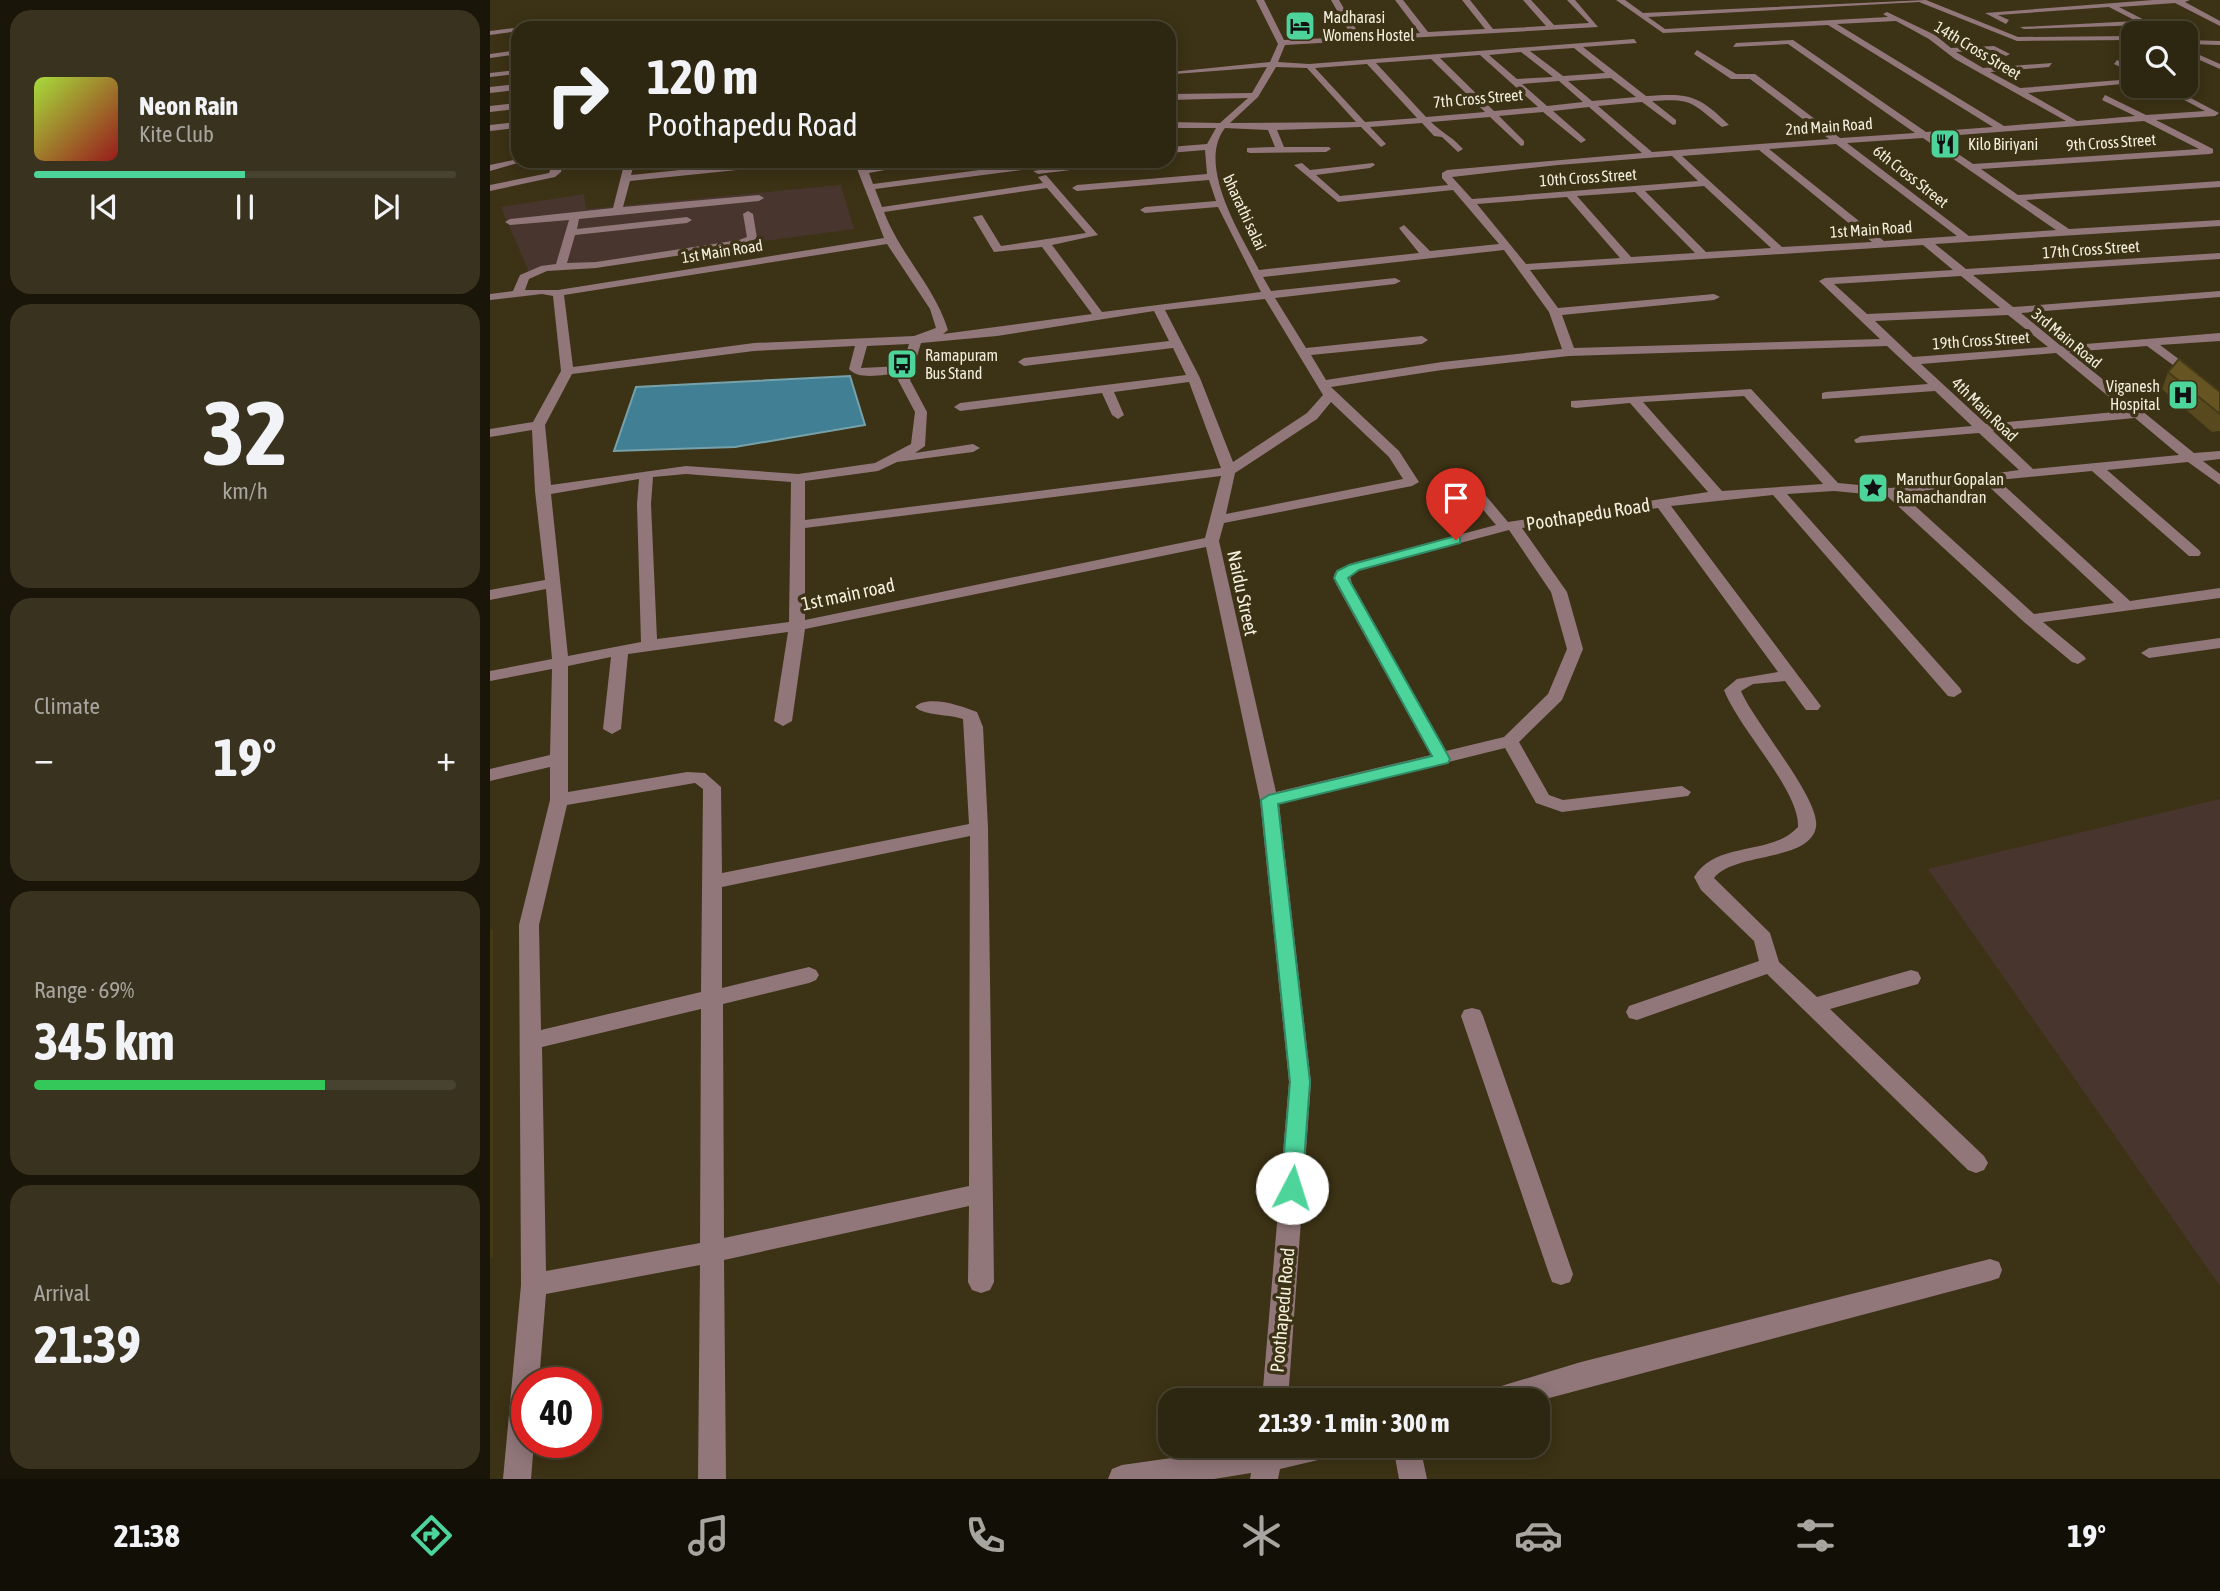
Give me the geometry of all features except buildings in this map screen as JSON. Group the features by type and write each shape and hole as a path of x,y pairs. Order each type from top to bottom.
{"street":[{"path":"1176,149 1210,147 1225,123 1255,95 1273,64 1281,43 1260,0"},
{"path":"1335,0 1357,38"},
{"path":"1399,0 1426,35"},
{"path":"1466,0 1491,31"},
{"path":"1527,0 1552,28"},
{"path":"1281,43 1595,26 1571,0"},
{"path":"1621,1 1639,0"},
{"path":"1731,0 1749,9"},
{"path":"1644,15 1921,0 2024,40 2121,38"},
{"path":"2006,22 1989,13 2186,0"},
{"path":"1621,1 1663,31 1897,19"},
{"path":"2177,1 2220,24"},
{"name":"14th Cross Street","path":"1865,4 1897,19 1982,71 2076,123"},
{"path":"2110,5 2142,21"},
{"path":"1814,6 1832,22 2003,129"},
{"path":"2024,27 2121,24"},
{"path":"490,33 511,29"},
{"path":"1176,72 1273,64 1309,66 1634,41"},
{"path":"1736,45 1790,42 2067,233"},
{"path":"2198,42 2220,43"},
{"path":"1576,46 1673,122"},
{"path":"1948,50 1994,48 2006,54"},
{"path":"1522,49 1650,155"},
{"path":"1481,52 1581,140"},
{"name":"6th Cross Street","path":"1697,52 1734,77 1752,76 1967,239"},
{"path":"490,56 511,53"},
{"path":"1433,56 1492,112 1521,144"},
{"path":"2198,57 2220,68"},
{"path":"505,73 506,61 511,60"},
{"path":"1369,61 1437,134 1445,135 1458,149"},
{"path":"2117,62 2121,64"},
{"path":"1982,71 2049,65"},
{"path":"1309,66 1381,144"},
{"path":"490,75 511,73"},
{"path":"1516,82 1613,75"},
{"path":"2019,91 2121,82"},
{"path":"490,90 511,88"},
{"path":"1176,97 1255,95"},
{"name":"7th Cross Street","path":"1176,125 1225,123 1304,127 1361,124 1689,97 1725,125"},
{"path":"2105,98 2220,157"},
{"path":"2186,98 2217,114"},
{"path":"490,109 511,107"},
{"name":"2nd Main Road","path":"1456,187 1447,178 1447,173 1675,153 2217,114"},
{"path":"1271,125 1281,150"},
{"path":"490,128 511,126"},
{"name":"bharathi salai","path":"1210,147 1210,177 1266,295"},
{"path":"1761,147 1881,244"},
{"path":"1250,150 1326,149"},
{"name":"9th Cross Street","path":"1972,167 2210,151"},
{"path":"1675,153 1780,251"},
{"path":"490,168 511,160"},
{"path":"1370,165 1303,169 1338,199 1456,187 1507,246 1555,312 1569,352"},
{"path":"490,188 552,175 557,168"},
{"path":"617,211 628,168"},
{"path":"691,172 692,168"},
{"path":"625,179 728,168"},
{"path":"862,168 890,240 936,309 942,330 916,340"},
{"path":"870,187 1018,168"},
{"path":"978,217 998,250 1093,235 1036,168"},
{"path":"1077,188 1210,177"},
{"name":"10th Cross Street","path":"1471,202 1707,183"},
{"path":"2018,198 2220,184"},
{"path":"879,210 1050,185"},
{"path":"1638,189 1704,256"},
{"path":"1570,194 1628,260"},
{"path":"510,222 759,198"},
{"path":"1145,210 1221,204"},
{"path":"518,293 524,276 545,268 596,265 741,243 752,238 748,214"},
{"path":"561,267 575,216"},
{"path":"569,233 687,220"},
{"name":"1st Main Road","path":"1523,267 2220,223"},
{"path":"1404,228 1427,255"},
{"name":"1st Main Road","path":"490,297 542,291 558,293 890,240"},
{"name":"3rd Main Road","path":"1926,242 2220,481"},
{"path":"1045,243 1100,317"},
{"path":"1257,274 1507,246"},
{"name":"17th Cross Street","path":"1825,281 2220,256"},
{"path":"567,371 754,347 916,340 997,332 1158,307 1395,281"},
{"name":"4th Main Road","path":"1825,281 2031,474"},
{"path":"517,1479 534,1285 529,925 559,800 560,661 542,491 538,425 567,371 558,293"},
{"path":"1866,318 2009,311 2220,294"},
{"path":"1217,520 1412,482 1394,454 1327,390 1266,295"},
{"path":"1555,312 1714,298"},
{"path":"1158,307 1194,379 1229,471"},
{"path":"2214,338 2220,346"},
{"name":"19th Cross Street","path":"1911,361 2214,338"},
{"path":"542,491 687,470 798,478 878,467 918,446 921,412 904,380 916,340"},
{"path":"1303,352 1422,340"},
{"path":"862,342 855,369 858,372 907,369"},
{"path":"797,525 1229,471 1312,416 1327,390 1443,366 1569,352 1892,342"},
{"path":"2150,343 2189,372"},
{"path":"1024,362 1175,344"},
{"path":"960,407 1194,379"},
{"path":"1826,396 1939,387"},
{"path":"1107,389 1118,415"},
{"path":"1576,404 1747,392 1834,487"},
{"path":"1633,399 1718,495"},
{"path":"1861,439 2137,414"},
{"path":"490,433 538,425"},
{"path":"894,460 973,448"},
{"name":"Poothapedu Road","path":"1276,1388 1300,1082 1269,800 1510,741 1556,696 1575,649 1559,592 1509,526 1775,489 1834,487 1891,492 1987,477 2220,455"},
{"path":"2094,466 2194,553"},
{"name":"Naidu Street","path":"1229,471 1212,541 1269,800"},
{"path":"646,474 644,504 649,645"},
{"path":"1987,477 2128,607"},
{"path":"783,721 797,626 798,478"},
{"path":"1775,489 1954,692"},
{"path":"1891,492 2029,619 2078,659"},
{"path":"1442,759 1344,584 1342,574 1354,568 1509,526 1476,493"},
{"path":"1661,503 1812,706"},
{"name":"1st main road","path":"490,676 649,645 797,626 1212,541"},
{"path":"490,595 551,583"},
{"path":"2029,619 2220,593"},
{"path":"2149,653 2220,643"},
{"path":"612,729 620,650"},
{"path":"1790,676 1747,681 1732,690 1752,731 1794,787 1810,819 1807,830 1772,849 1716,863 1707,869 1704,877 1708,885 1763,938 1770,965 1976,1163"},
{"path":"923,707 945,707 971,716 979,828 981,1282"},
{"path":"1510,741 1542,799 1553,804 1562,806 1682,792"},
{"path":"490,775 560,759"},
{"path":"559,800 687,778 699,777 712,787 712,1479"},
{"path":"712,882 979,828"},
{"path":"1637,1012 1770,965"},
{"path":"531,1041 809,975"},
{"path":"1813,1006 1911,978"},
{"path":"1472,1016 1561,1275"},
{"path":"534,1285 712,1252 982,1193"},
{"path":"1538,1388 1990,1270"},
{"path":"1409,1458 1413,1479"},
{"path":"1122,1479 1268,1461"}],"shaded area":[{"path":"841,185 854,229 529,272 501,207 584,194 586,209"},
{"path":"2220,799 2220,1286 1928,869"},
{"path":"490,930 493,930 493,1257 490,1258"}],"water":[{"path":"850,376 865,425 735,447 614,451 636,387"}],"place":[{"name":"Madharasi Womens Hostel","path":"1300,26"},
{"name":"Kilo Biriyani","path":"1945,144"},
{"name":"Ramapuram Bus Stand","path":"902,364"},
{"name":"Viganesh Hospital","path":"2183,395"},
{"name":"Maruthur Gopalan Ramachandran","path":"1873,488"}],"route":[{"path":"1292,1188 1300,1082 1269,800 1442,759 1341,578 1342,574 1354,568 1456,540"}]}
